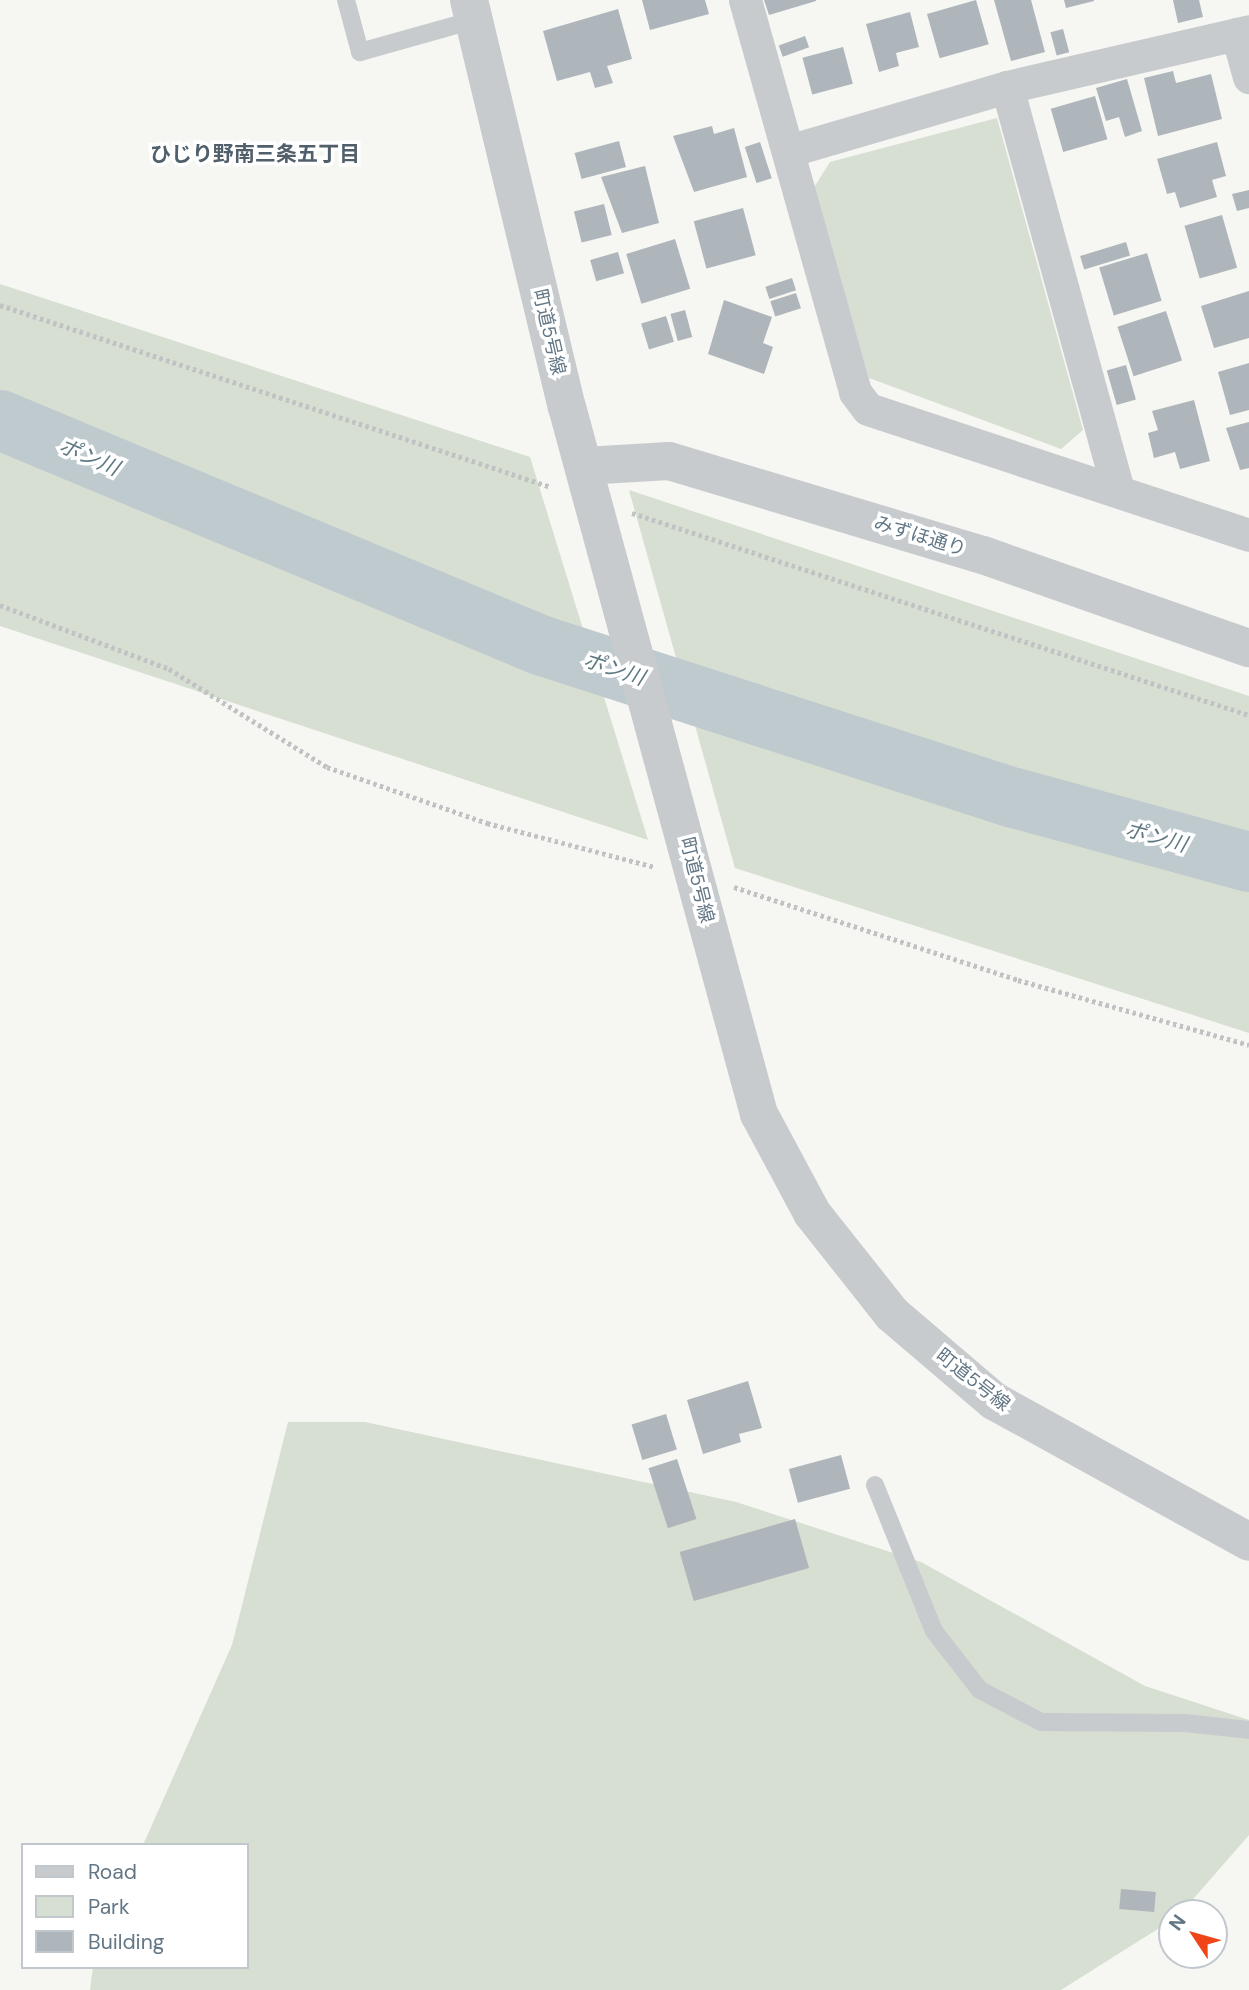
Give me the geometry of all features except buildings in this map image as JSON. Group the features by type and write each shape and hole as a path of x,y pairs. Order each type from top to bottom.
{"street":[{"path":"745,0 855,392 868,409 1118,489 1249,535"},
{"name":"町道5号線","path":"472,10 593,497 759,1114 812,1213 892,1314 994,1401 1249,1542"},
{"path":"788,151 1007,87 1243,32 1249,77"},
{"path":"1007,87 1118,489"},
{"name":"みずほ通り","path":"593,497 669,461 983,555 1249,648"}],"lane":[{"path":"346,0 360,52 472,10"},
{"path":"875,1485 934,1631 980,1690 1041,1721 1185,1723 1249,1730"}],"path":[{"path":"0,305 593,497 1249,715"},
{"path":"0,605 169,669 327,767 487,823 696,879 766,894 1018,980 1249,1045"}],"green space":[{"path":"997,118 1083,430 1061,449 869,378 813,189 830,162"},
{"path":"0,284 530,457 648,840 0,626"},
{"path":"629,490 1249,696 1249,1033 735,868"},
{"path":"288,1422 365,1422 736,1502 921,1562 1145,1686 1249,1720 1249,1835 1193,1899 1158,1899 1158,1929 1061,1990 90,1990 93,1969 248,1969 248,1843 144,1843 232,1645"}],"waterway":[{"name":"ポン川","path":"0,420 540,645 1015,798 1249,862"}],"district":[{"name":"ひじり野南三条五丁目","path":"255,154"}]}
